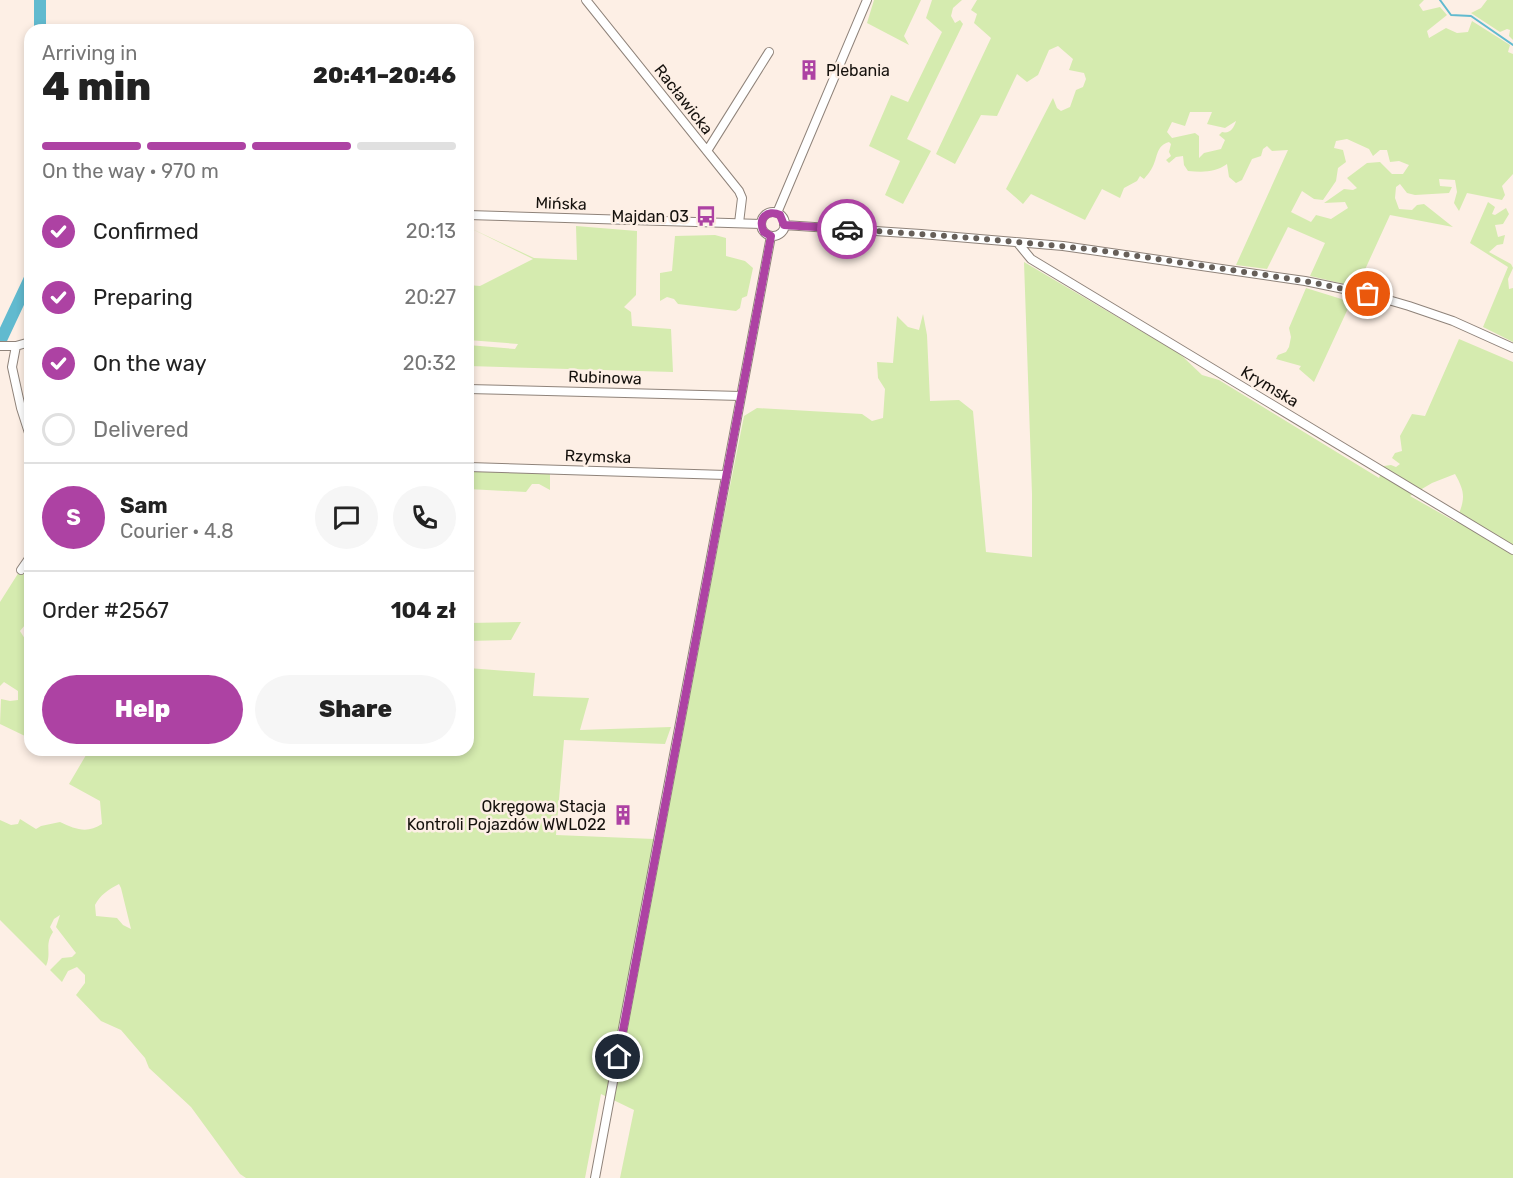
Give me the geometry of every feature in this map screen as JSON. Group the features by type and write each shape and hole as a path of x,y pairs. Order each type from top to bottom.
{"street":[{"name":"Racławicka","path":"586,0 739,191 741,198 739,223"},
{"path":"777,213 867,0"},
{"path":"707,151 769,52"},
{"path":"768,213 777,213 784,225 778,234 771,236 764,232 762,220 768,213"},
{"name":"Mińska","path":"474,215 761,224"},
{"path":"784,225 1090,249 1340,288 1368,294 1453,321 1513,348"},
{"path":"595,1178 771,236"},
{"name":"Krymska","path":"1017,242 1031,259 1513,550"},
{"path":"24,343 8,346 24,417"},
{"name":"Rubinowa","path":"474,389 741,396"},
{"name":"Rzymska","path":"474,467 726,475"},
{"path":"21,570 24,566"}],"green space":[{"path":"874,0 921,0 904,36 909,45 867,23"},
{"path":"932,0 962,0 953,8 951,16 955,23 960,20 963,24 907,139 931,151 903,204 885,195 900,161 869,146 891,95 908,102 942,32 926,18"},
{"path":"977,0 1424,0 1419,5 1423,11 1440,7 1447,15 1427,31 1429,38 1446,28 1457,33 1468,32 1472,21 1510,45 1508,52 1513,54 1513,174 1502,186 1505,195 1502,200 1467,193 1459,211 1454,203 1457,192 1455,180 1439,179 1440,186 1452,187 1449,193 1415,195 1407,193 1400,184 1396,187 1395,198 1399,209 1412,210 1417,205 1424,204 1453,227 1390,215 1357,287 1310,276 1325,243 1288,227 1267,269 1236,265 1288,150 1272,151 1267,146 1263,149 1261,156 1252,159 1242,180 1236,183 1229,177 1227,164 1213,170 1198,172 1188,171 1184,165 1183,156 1176,157 1169,163 1166,160 1171,156 1169,142 1162,146 1144,179 1140,176 1137,181 1124,188 1120,198 1102,189 1085,220 1031,194 1023,204 1006,189 1053,98 1057,108 1061,111 1070,107 1076,90 1083,87 1086,79 1084,73 1069,70 1073,59 1058,46 1049,50 1038,75 1027,82 1017,74 997,116 981,115 955,164 936,154 991,38 974,23 977,14 971,10","holes":["1190,112 1212,112 1207,124 1225,128 1236,121 1231,130 1219,135 1225,140 1221,149 1204,153 1199,158 1199,136 1195,133 1172,138 1167,132 1172,122 1185,126","1347,139 1369,149 1373,156 1380,150 1387,150 1390,162 1399,161 1409,165 1403,174 1392,174 1380,162 1367,163 1347,178 1357,188 1344,189 1324,203 1345,202 1348,208 1331,219 1316,215 1311,222 1291,212 1302,191 1314,199 1323,200 1336,181 1338,168 1346,162 1343,150 1334,148 1336,141"]},
{"path":"1487,0 1513,0 1513,40 1509,36 1510,30 1500,32 1471,13 1481,8"},
{"path":"1488,202 1495,207 1492,214 1495,215 1506,208 1509,214 1503,224 1495,225 1498,237 1505,235 1503,244 1497,245 1489,252 1511,264 1513,268 1508,279 1509,289 1513,288 1513,342 1483,327 1508,267 1470,243"},
{"path":"576,226 637,231 636,295 624,307 631,312 632,326 671,329 673,372 474,366 474,346 515,349 518,344 474,340 474,286 480,286 533,259 474,230 534,258 577,260"},
{"path":"715,235 726,238 726,256 745,261 753,268 747,296 742,298 740,308 736,311 678,304 674,299 667,297 660,301 660,273 672,271 675,236"},
{"path":"1024,262 1180,354 1202,375 1219,380 1379,478 1384,466 1396,467 1400,464 1392,458 1395,453 1402,451 1400,436 1412,414 1425,416 1459,339 1513,362 1513,1178 620,1178 634,1110 601,1094 585,1178 246,1178 240,1174 191,1107 149,1068 145,1058 121,1030 101,1021 76,995 85,983 85,975 77,967 68,971 62,982 50,970 62,958 72,957 76,953 56,927 60,915 54,919 50,927 53,932 49,941 46,966 0,920 0,820 11,825 18,824 20,819 36,829 60,822 86,830 102,824 100,801 69,784 85,756 474,756 474,668 535,673 533,696 589,698 580,730 671,727 665,744 564,740 556,835 654,839 692,677 744,416 757,408 862,414 872,421 883,418 885,389 878,378 877,362 893,363 897,316 908,327 919,330 923,314 927,335 930,401 959,400 973,411 986,552 1032,557","holes":["1455,474 1463,498 1456,522 1410,496 1432,483","119,884 131,929 117,918 96,916 97,901"]},
{"path":"1306,288 1351,302 1314,382 1299,369 1301,366 1276,359 1289,347 1291,337 1289,328"},
{"path":"474,469 550,474 550,490 539,484 532,484 526,492 474,489"},
{"path":"24,571 24,626 20,631 24,637 24,736 0,724 1,699 18,700 18,691 4,682 0,686 0,602 19,572"},
{"path":"521,622 511,640 474,641 474,623"}],"waterway":[{"path":"40,0 40,24"},
{"path":"1440,0 1451,15 1471,16 1513,45"},
{"path":"0,342 24,291"}],"way so far":[{"path":"847,229 1090,249 1305,281 1368,294"}],"place":[{"name":"Plebania","path":"809,70"},
{"name":"Majdan 03","path":"706,216"},
{"name":"Okręgowa Stacja Kontroli Pojazdów WWL022","path":"623,815"}],"route":[{"path":"618,1057 771,236 761,228 762,220 768,213 777,213 784,221 784,225 847,229"}]}
